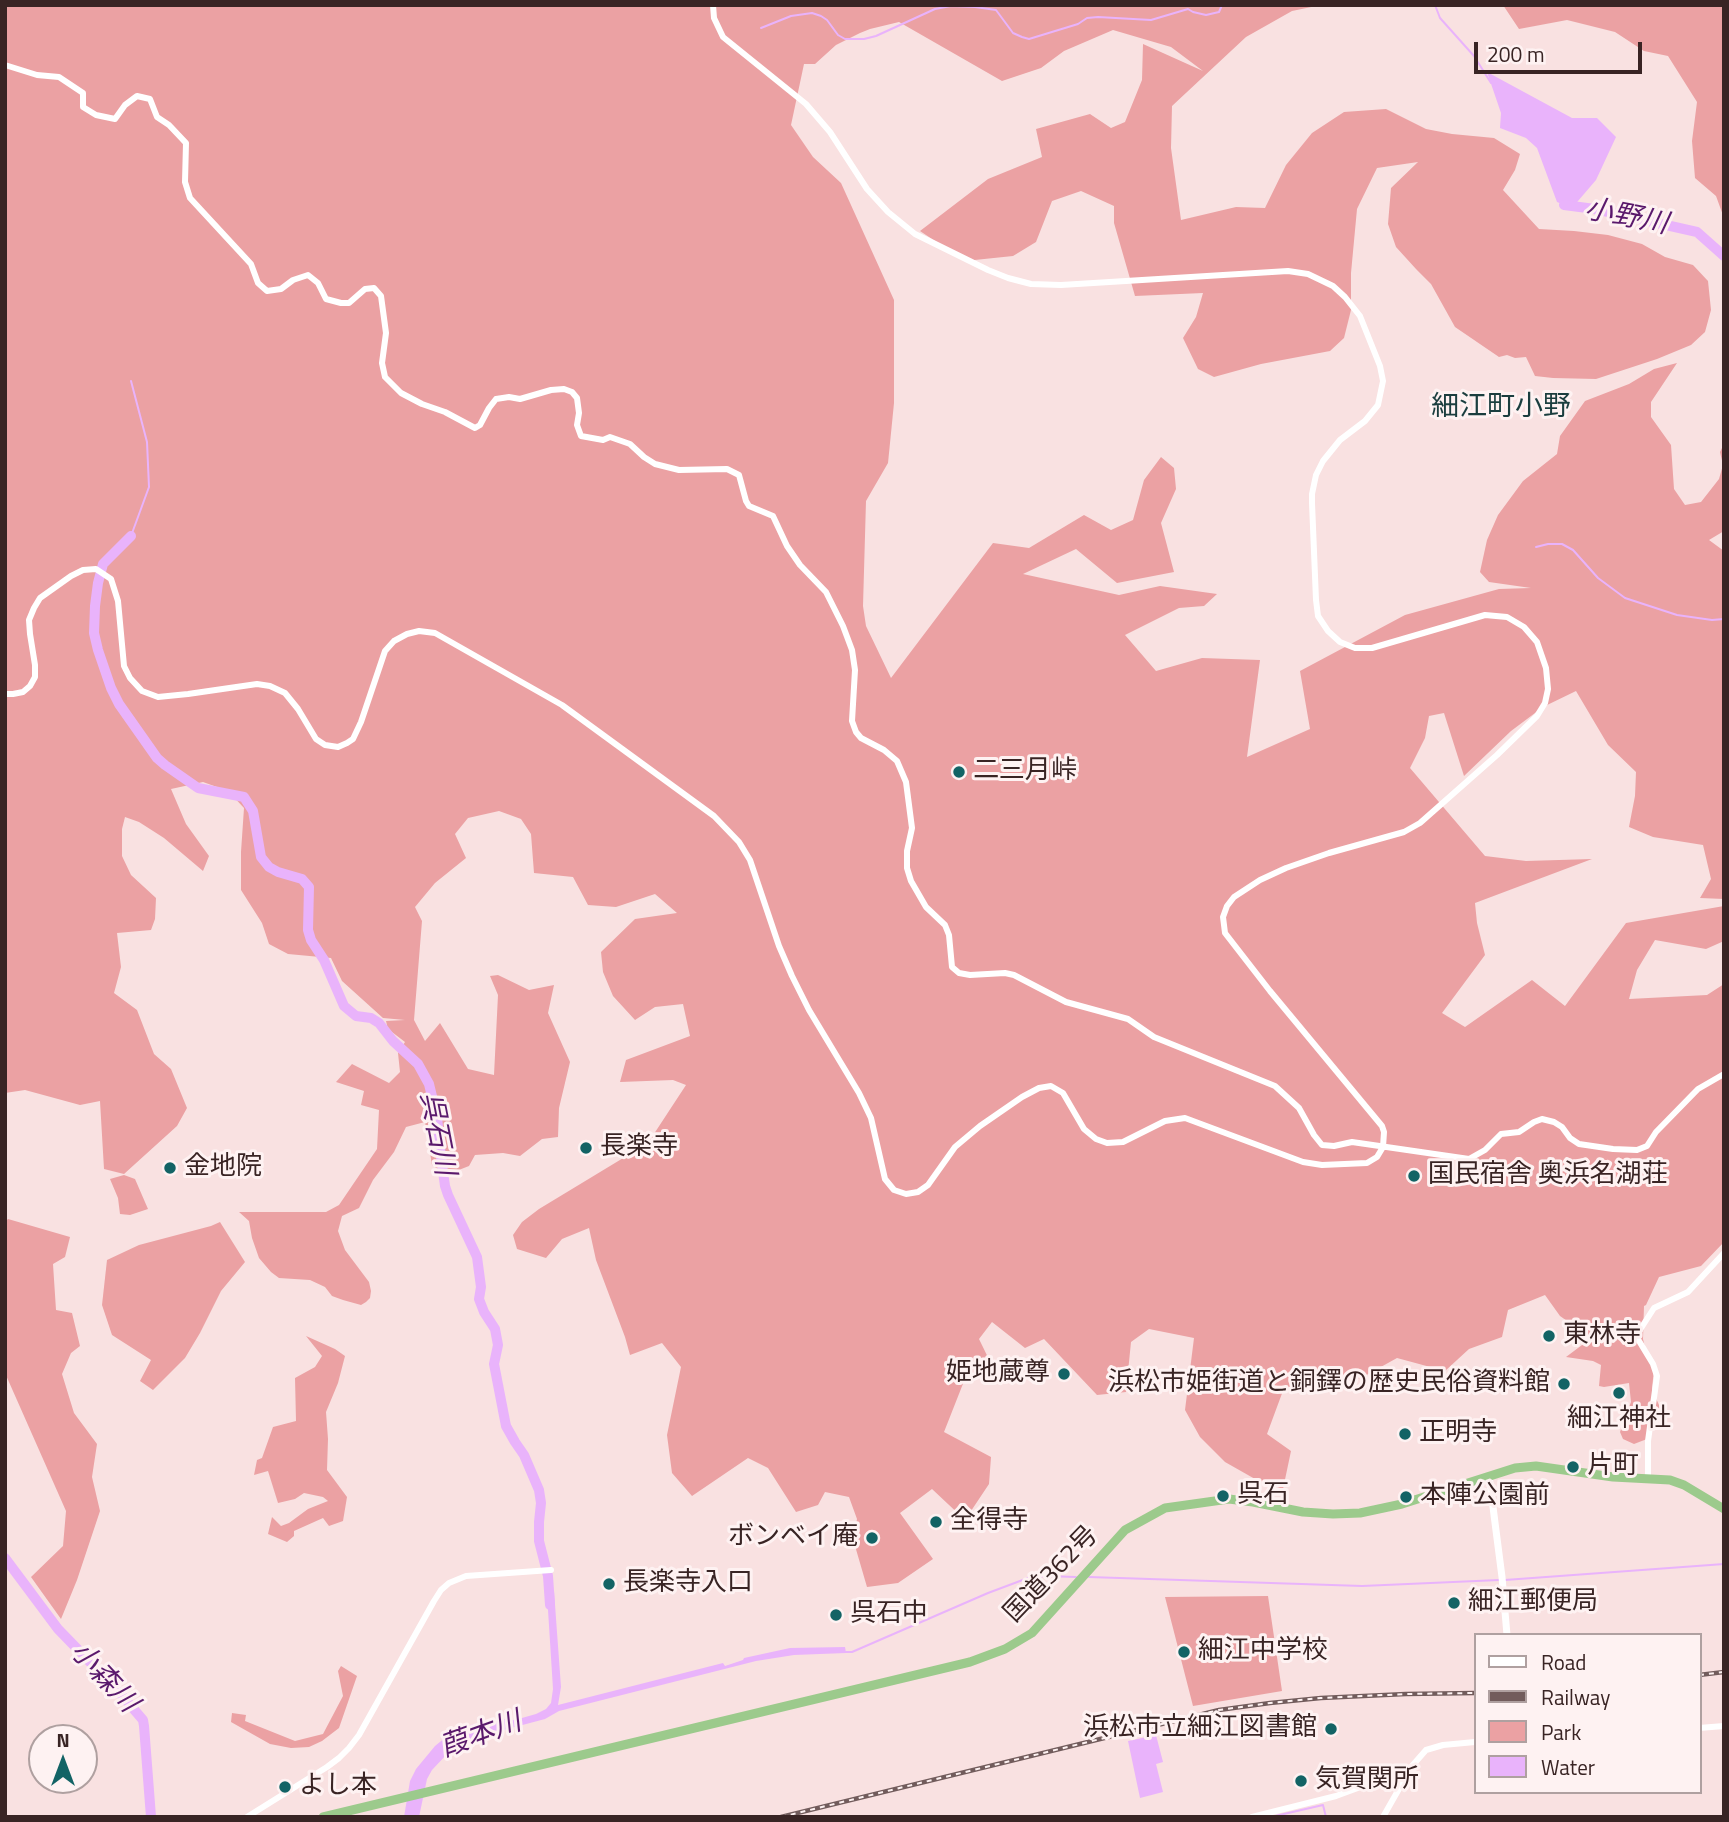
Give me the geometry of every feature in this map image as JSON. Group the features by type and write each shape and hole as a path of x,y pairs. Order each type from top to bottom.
{"highway":[{"name":"国道362号","path":"323,1817 970,1662 1005,1649 1032,1633 1125,1530 1165,1508 1229,1499 1303,1512 1360,1513 1402,1504 1515,1468 1536,1466 1613,1477 1670,1480 1684,1485 1724,1509"}],"main road":[{"path":"1489,1476 1507,1633"}],"street":[{"path":"5,694 23,692 30,687 35,677 29,620 40,598 83,570 96,569 111,579 118,601 124,666 130,678 142,691 158,697 257,684 270,685 285,693 316,739 326,745 338,747 353,738 385,651 394,641 419,631 435,633 562,705 713,816 739,842 753,869 792,976 871,1118 885,1179 894,1190 906,1194 918,1192 928,1185 955,1147 980,1126 1022,1097 1039,1088 1051,1086 1063,1093 1084,1129 1096,1139 1107,1143 1123,1142 1165,1121 1185,1118 1303,1162 1322,1165 1367,1163 1377,1157 1383,1147 1382,1126 1225,933 1223,917 1227,906 1234,897 1260,880 1286,868 1404,832 1420,823 1537,716 1545,703 1548,689 1546,668 1537,642 1524,627 1507,617 1485,615 1372,648 1355,648 1340,642 1318,616 1312,494 1316,475 1322,461 1340,440 1365,421 1378,405 1383,381 1380,366 1360,316 1333,286 1308,274 1288,271 1061,285 1031,284 988,270 915,234 888,212 867,189 830,132 806,104 723,37 714,18 713,5"},
{"path":"5,65 37,75 59,77 83,93 83,107 96,115 115,119 125,105 137,96 150,99 158,117 186,143 185,182 190,198 251,264 258,283 267,291 281,289 293,279 308,275 318,283 326,299 349,303 365,289 374,288 381,296 386,333 382,363 385,377 401,393 475,428 480,425 496,398 520,399 564,389 577,398 577,425 581,436 603,440 610,438 630,444 655,464 679,470 727,469 739,475 749,506 773,516 800,565 826,592 843,626 852,649 855,670 852,721 861,738 884,750 897,761 902,772 906,782 912,828 907,851 907,868 926,907 945,925 949,934 952,967 959,972 970,975 1014,975 1066,1002 1128,1019 1154,1037 1275,1086 1299,1108 1322,1145 1334,1146 1352,1142 1469,1159 1485,1150 1501,1134 1519,1132 1542,1119 1562,1127 1570,1139 1579,1144 1637,1150 1647,1146 1656,1132 1698,1089 1724,1074"},
{"path":"1648,1478 1648,1441 1657,1376 1636,1336 1654,1308 1688,1292 1724,1253"},
{"path":"247,1817 327,1767 349,1748 359,1735 441,1590 466,1576 551,1570"},
{"path":"1701,1728 1724,1726"},
{"path":"1383,1817 1415,1762 1426,1750 1443,1745 1474,1742"},
{"path":"1252,1817 1336,1796 1385,1778"}],"green space":[{"path":"5,5 1321,5 1292,11 1246,37 1172,106 1171,148 1181,220 1236,207 1265,208 1286,165 1312,133 1344,112 1386,109 1426,129 1494,138 1520,154 1515,170 1503,190 1539,229 1608,235 1642,244 1665,257 1693,265 1708,281 1711,310 1705,332 1691,345 1596,379 1535,376 1526,357 1499,357 1455,327 1431,284 1396,247 1388,224 1391,188 1418,162 1377,168 1357,209 1351,273 1351,310 1344,338 1330,351 1261,364 1214,377 1198,369 1183,338 1196,317 1203,293 1135,296 1114,223 1114,206 1081,191 1052,201 1036,242 1013,256 965,261 920,231 988,179 1042,157 1036,129 1090,114 1111,128 1125,122 1142,80 1143,44 1203,71 1171,47 1113,30 1064,51 1041,68 1002,81 899,22 860,33 836,45 815,64 804,64 791,125 813,157 841,183 894,300 894,403 888,463 866,501 863,606 866,626 891,678 993,543 1029,548 1084,515 1111,530 1133,520 1144,480 1161,457 1174,468 1176,489 1161,523 1174,572 1117,583 1076,549 1023,574 1119,595 1160,586 1217,594 1204,606 1179,608 1125,635 1156,671 1202,658 1260,660 1247,757 1310,729 1300,671 1405,615 1499,589 1531,588 1489,582 1480,572 1487,540 1498,515 1523,481 1557,454 1560,436 1585,401 1629,384 1654,369 1677,363 1651,402 1651,417 1671,445 1674,489 1685,505 1701,502 1719,479 1723,465 1720,452 1724,444 1724,531 1709,540 1724,551 1724,899 1700,898 1711,879 1703,845 1653,837 1629,827 1636,772 1608,745 1576,691 1543,707 1511,731 1464,776 1444,713 1429,716 1425,738 1410,768 1485,856 1526,861 1592,859 1475,903 1485,955 1442,1013 1465,1027 1532,980 1565,1006 1626,923 1724,906 1724,941 1706,949 1655,940 1637,970 1629,999 1707,995 1724,984 1724,1242 1701,1266 1659,1277 1644,1306 1643,1339 1654,1369 1652,1389 1662,1412 1647,1439 1634,1444 1623,1439 1620,1432 1631,1402 1629,1383 1599,1386 1601,1365 1593,1361 1566,1357 1582,1345 1580,1330 1560,1316 1545,1295 1508,1310 1502,1337 1469,1349 1445,1371 1397,1358 1361,1378 1327,1385 1284,1388 1267,1434 1291,1451 1283,1489 1255,1479 1225,1462 1200,1437 1185,1410 1194,1338 1149,1329 1131,1342 1126,1392 1097,1395 1044,1339 1025,1348 992,1322 979,1339 999,1380 968,1371 944,1432 991,1457 989,1484 965,1520 932,1489 900,1513 933,1559 898,1583 867,1587 853,1539 857,1519 849,1497 825,1492 818,1505 796,1512 768,1468 748,1458 692,1496 672,1473 667,1435 681,1367 662,1343 630,1355 596,1260 589,1228 562,1239 546,1258 517,1249 513,1235 522,1222 539,1209 648,1143 686,1085 673,1080 620,1082 626,1060 690,1036 683,1004 655,1007 635,1020 613,996 603,972 601,952 635,919 677,913 655,894 616,907 588,905 573,877 534,873 531,834 521,819 499,811 468,818 455,834 466,858 435,883 415,907 422,921 414,1020 425,1041 440,1023 468,1069 494,1075 498,995 490,976 498,975 529,990 554,985 548,1013 570,1062 559,1108 558,1137 542,1139 520,1156 503,1153 475,1155 469,1166 446,1175 432,1165 425,1122 406,1127 394,1152 373,1180 359,1208 342,1216 338,1231 345,1250 369,1282 370,1298 361,1305 332,1296 325,1287 310,1280 279,1278 271,1272 259,1258 249,1221 239,1212 326,1212 339,1205 377,1149 379,1110 361,1105 364,1091 336,1082 352,1064 389,1083 400,1072 398,1053 405,1042 388,1029 386,1021 405,1020 383,1018 342,981 331,958 288,954 269,944 262,923 241,890 244,808 228,791 203,782 171,789 186,824 209,856 203,871 164,838 139,822 125,817 122,829 122,856 131,875 156,898 155,919 151,930 117,933 121,967 114,993 137,1010 154,1054 171,1069 187,1108 177,1126 124,1174 104,1169 100,1101 80,1105 25,1090 5,1093"},
{"path":"1503,5 1724,5 1724,218 1716,196 1695,178 1692,141 1697,102 1668,56 1644,51 1615,32 1567,20 1519,29"},
{"path":"124,1175 135,1179 148,1209 130,1215 120,1214 118,1198 110,1179"},
{"path":"8,1219 70,1237 65,1257 53,1264 56,1310 72,1313 80,1346 71,1353 62,1374 74,1413 97,1444 92,1477 100,1511 61,1619 31,1577 63,1546 66,1511 5,1373 5,1222"},
{"path":"220,1222 245,1262 221,1291 185,1358 153,1390 140,1381 151,1360 112,1335 102,1305 107,1260 139,1245"},
{"path":"306,1336 345,1356 326,1412 327,1470 347,1497 343,1521 329,1526 323,1518 294,1531 294,1536 287,1542 268,1534 272,1517 281,1526 308,1509 328,1501 323,1497 304,1493 295,1499 278,1503 268,1471 254,1475 257,1460 262,1458 273,1427 296,1421 295,1378 315,1367 322,1356"},
{"path":"1268,1596 1282,1691 1193,1706 1165,1597"},
{"path":"341,1666 357,1676 339,1728 322,1741 309,1747 291,1748 270,1744 231,1722 232,1713 246,1715 245,1721 295,1741 323,1734 343,1696 338,1671"}],"water":[{"path":"1487,72 1572,118 1597,118 1616,137 1596,180 1572,208 1557,202 1537,148 1526,138 1500,128 1501,113"},
{"name":"葭本川","path":"554,1591 561,1687 558,1705 790,1648 845,1647 846,1653 794,1655 756,1661 559,1711 545,1719 481,1736 448,1753 427,1779 419,1817 404,1817 410,1781 416,1769 446,1737 461,1728 484,1721 489,1723 504,1719 515,1720 536,1714 551,1703 553,1689 547,1594"},
{"path":"1156,1735 1163,1762 1156,1764 1163,1792 1140,1798 1128,1741"}],"waterway":[{"name":"小野川","path":"761,28 791,16 812,13 827,20 838,35 845,39 864,39 935,9 951,6 996,10 1013,33 1029,39 1078,24 1087,18 1151,20 1188,9 1206,15 1219,12 1222,5"},
{"name":"小野川","path":"1435,5 1440,18 1474,56 1491,83"},
{"name":"小野川","path":"1564,205 1595,209 1697,232 1724,256"},
{"path":"131,381 147,442 149,487 131,536"},
{"name":"呉石川","path":"131,536 103,564 95,606 94,633 98,650 119,704 157,758 165,765 198,788 244,797 253,811 261,857 269,867 302,879 309,887 308,930 344,1006 356,1016 371,1018 379,1023 393,1041 418,1064 429,1084 437,1117 445,1186 477,1257 481,1287 479,1299 495,1329 498,1345 494,1364 506,1426 524,1455 539,1490 539,1541 548,1576 550,1605"},
{"path":"1536,547 1562,544 1573,550 1598,578 1625,598 1677,615 1724,619"},
{"name":"小森川","path":"5,1558 58,1629 143,1720 151,1817"},
{"path":"1505,1580 1724,1564"},
{"path":"845,1652 852,1652 1028,1578 1076,1577"},
{"path":"1089,1577 1362,1586 1499,1580"},
{"path":"1271,1817 1323,1805 1326,1817"}],"railway":[{"path":"1701,1675 1724,1672"},
{"path":"781,1817 1219,1710 1321,1698 1474,1693"}],"place":[{"name":"二三月峠","path":"959,772"},
{"name":"長楽寺","path":"586,1148"},
{"name":"金地院","path":"170,1168"},
{"name":"国民宿舎 奥浜名湖荘","path":"1414,1176"},
{"name":"東林寺","path":"1549,1336"},
{"name":"姫地蔵尊","path":"1064,1374"},
{"name":"浜松市姫街道と銅鐸の歴史民俗資料館","path":"1564,1384"},
{"name":"細江神社","path":"1619,1393"},
{"name":"正明寺","path":"1405,1434"},
{"name":"片町","path":"1573,1467"},
{"name":"呉石","path":"1223,1496"},
{"name":"本陣公園前","path":"1406,1497"},
{"name":"全得寺","path":"936,1522"},
{"name":"ボンベイ庵","path":"872,1538"},
{"name":"長楽寺入口","path":"609,1584"},
{"name":"細江郵便局","path":"1454,1603"},
{"name":"呉石中","path":"836,1615"},
{"name":"細江中学校","path":"1184,1652"},
{"name":"浜松市立細江図書館","path":"1331,1729"},
{"name":"気賀関所","path":"1301,1781"},
{"name":"よし本","path":"285,1787"}],"district":[{"name":"細江町小野","path":"1501,408"}]}
